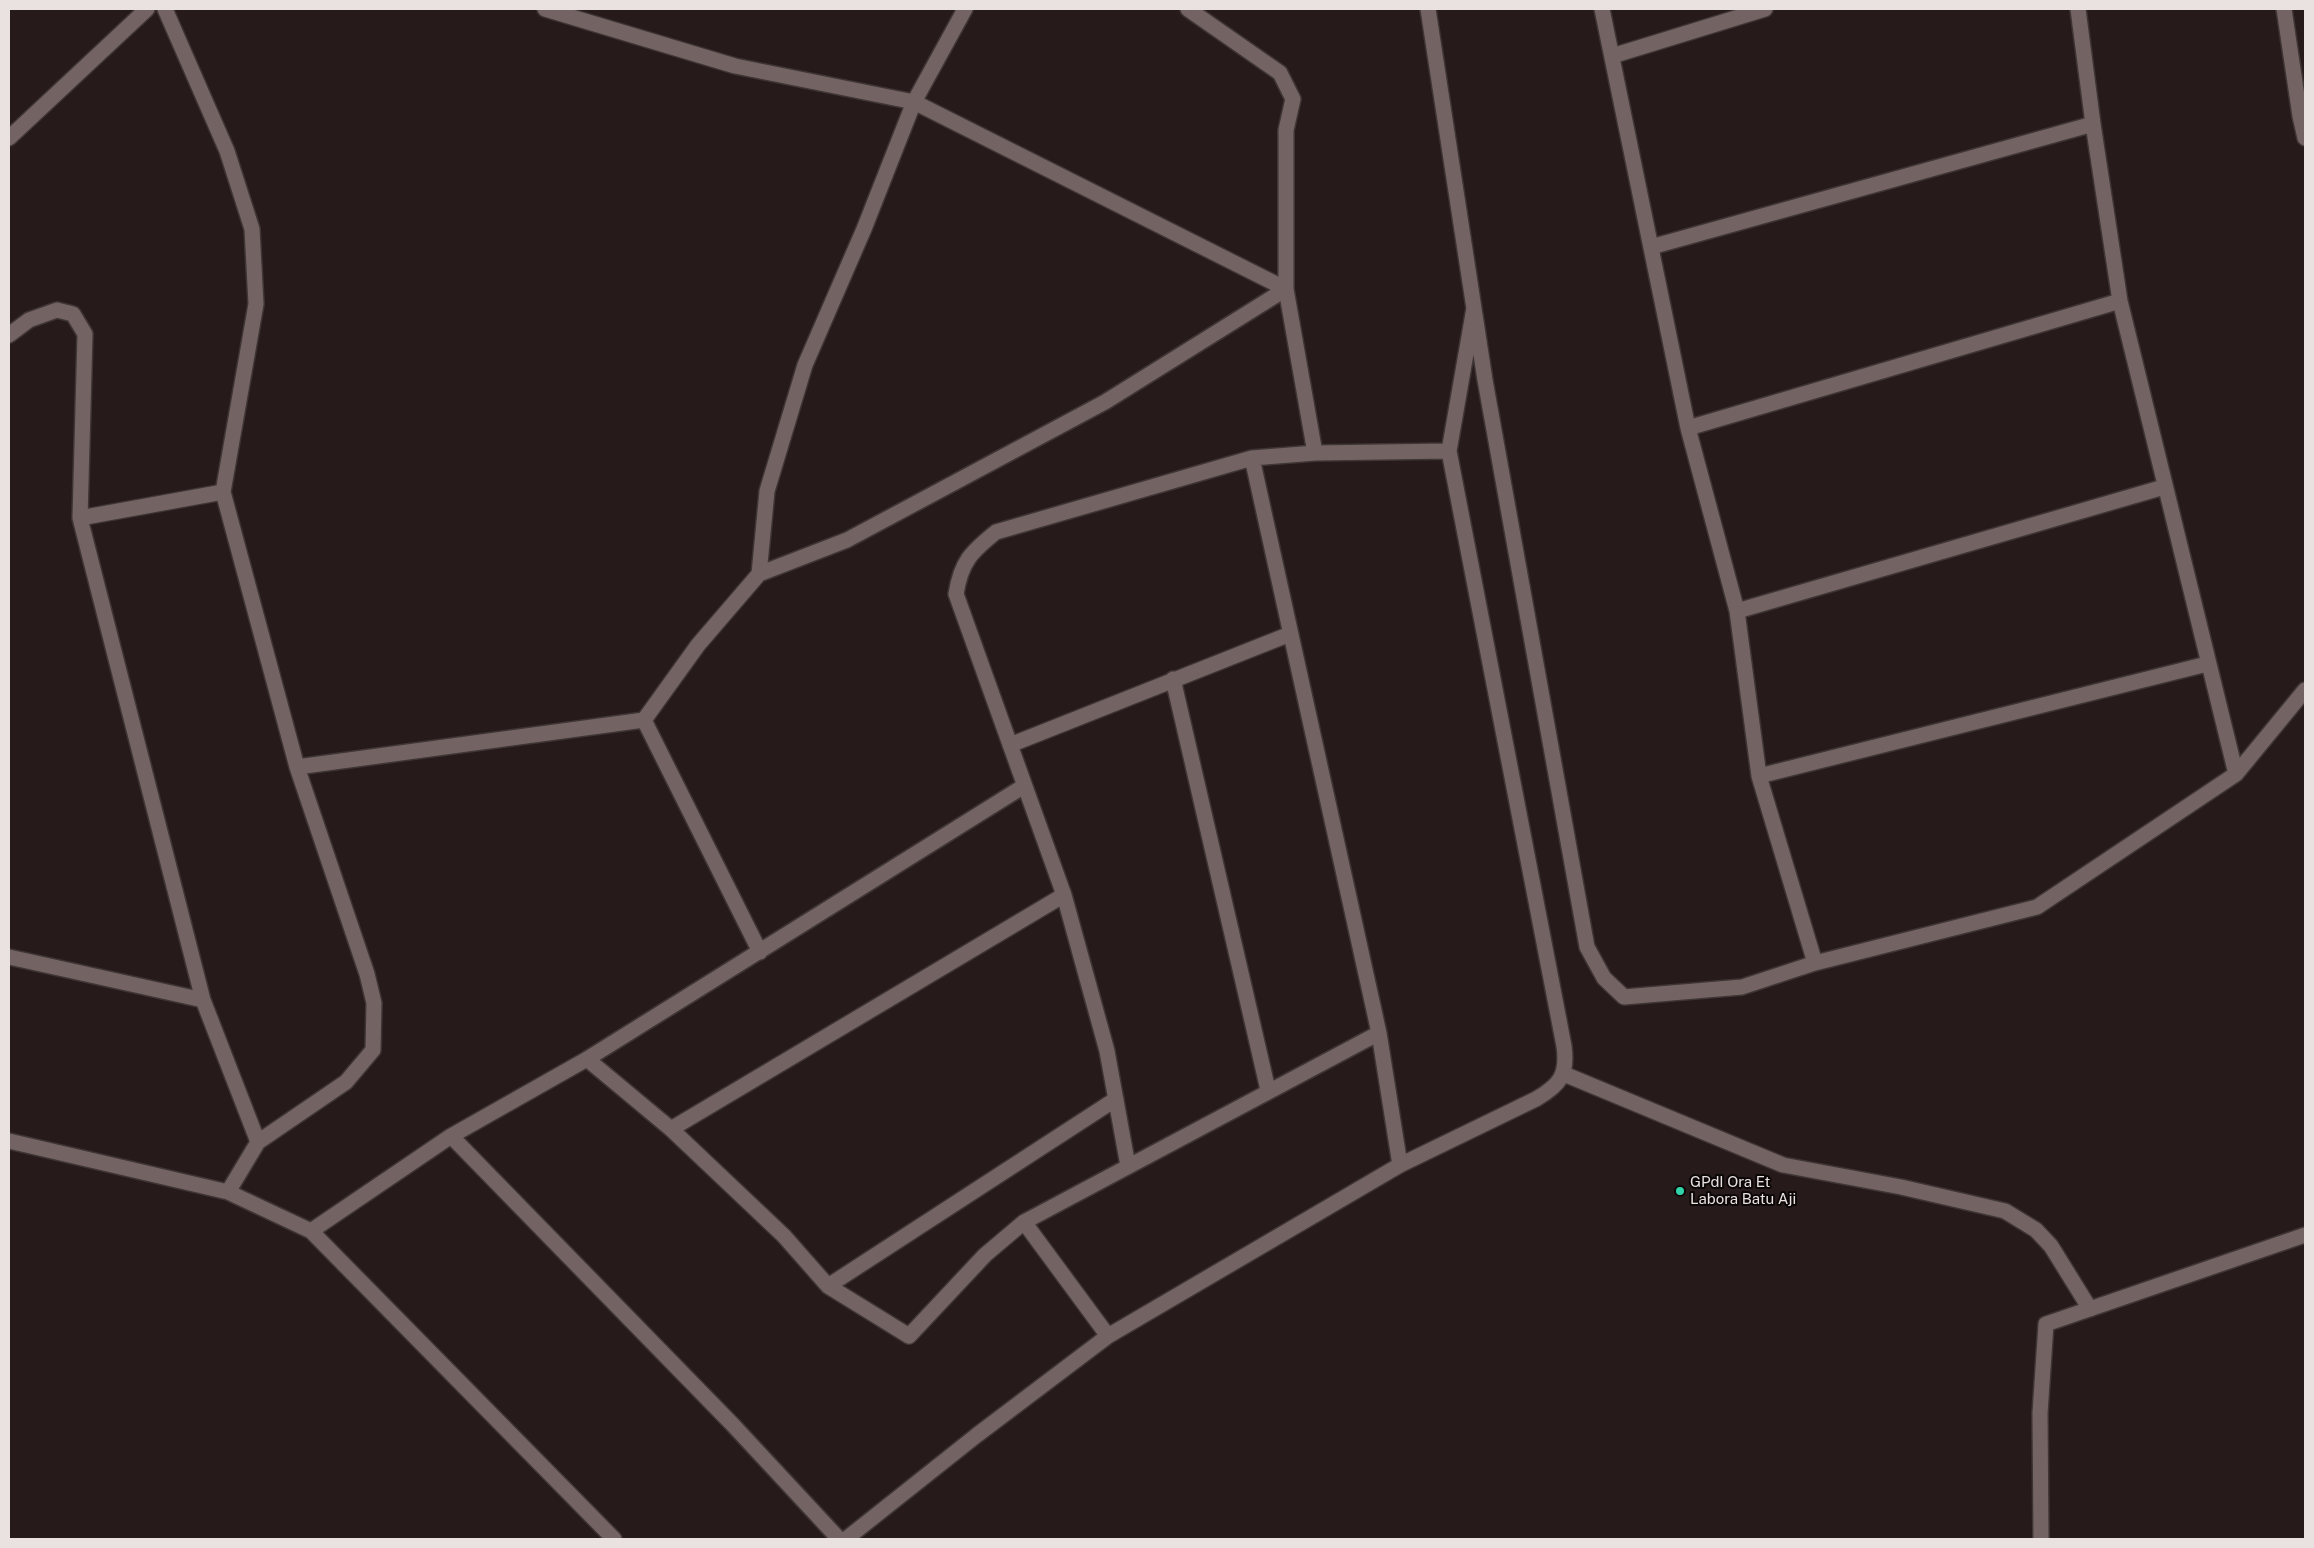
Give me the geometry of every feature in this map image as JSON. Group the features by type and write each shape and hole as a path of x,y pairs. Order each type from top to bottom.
{"street":[{"path":"9,138 147,9"},
{"path":"165,9 227,152 252,228 256,304 223,492 297,767 374,1003 373,1050 346,1082 258,1142 228,1192"},
{"path":"545,9 735,66 914,102 1286,289"},
{"path":"758,574 767,491 805,365 864,229 914,102 965,9"},
{"path":"1188,9 1280,73 1293,98 1286,130 1286,289 1315,453"},
{"path":"1428,9 1474,308 1587,947 1604,978 1624,998 1742,987 1815,963 2037,907 2236,774 2305,690"},
{"path":"1602,9 1688,428 1738,611 1759,776 1815,963"},
{"path":"1612,56 1765,9"},
{"path":"2078,9 2093,124 2120,301 2207,664 2236,774"},
{"path":"2284,9 2305,138"},
{"path":"1651,247 2093,124"},
{"path":"297,767 644,720 698,645 758,574 847,540 1105,402 1286,289"},
{"path":"1688,428 2120,301"},
{"path":"846,1539 977,1435 1108,1336 1400,1165 1552,1089 1564,1074 1566,1060 1564,1046 1450,451 1474,308"},
{"path":"9,334 29,320 58,310 73,314 85,334 80,518 203,1000 258,1142"},
{"path":"1128,1166 1107,1051 1064,894 956,594 965,562 975,549 996,532 1252,458 1315,453 1450,451"},
{"path":"1252,458 1379,1032 1400,1165"},
{"path":"1738,611 2164,487"},
{"path":"80,518 223,492"},
{"path":"1010,745 1290,634"},
{"path":"1759,776 2207,664"},
{"path":"1173,679 1268,1090"},
{"path":"644,720 760,952"},
{"path":"311,1231 451,1136 587,1059 1024,786"},
{"path":"670,1129 1064,894"},
{"path":"9,957 203,1000"},
{"path":"587,1059 670,1129 784,1236 828,1286 909,1336 985,1255 1024,1222 1379,1032"},
{"path":"1564,1074 1783,1166 1901,1187 2005,1211 2036,1230 2051,1246 2090,1308"},
{"path":"828,1286 1116,1099"},
{"path":"451,1136 732,1425 839,1539"},
{"path":"9,1141 228,1192 311,1231 614,1539"},
{"path":"1024,1222 1108,1336"},
{"path":"2041,1539 2040,1412 2046,1324 2305,1235"}],"place":[{"name":"GPdI Ora Et Labora Batu Aji","path":"1680,1191"}]}
